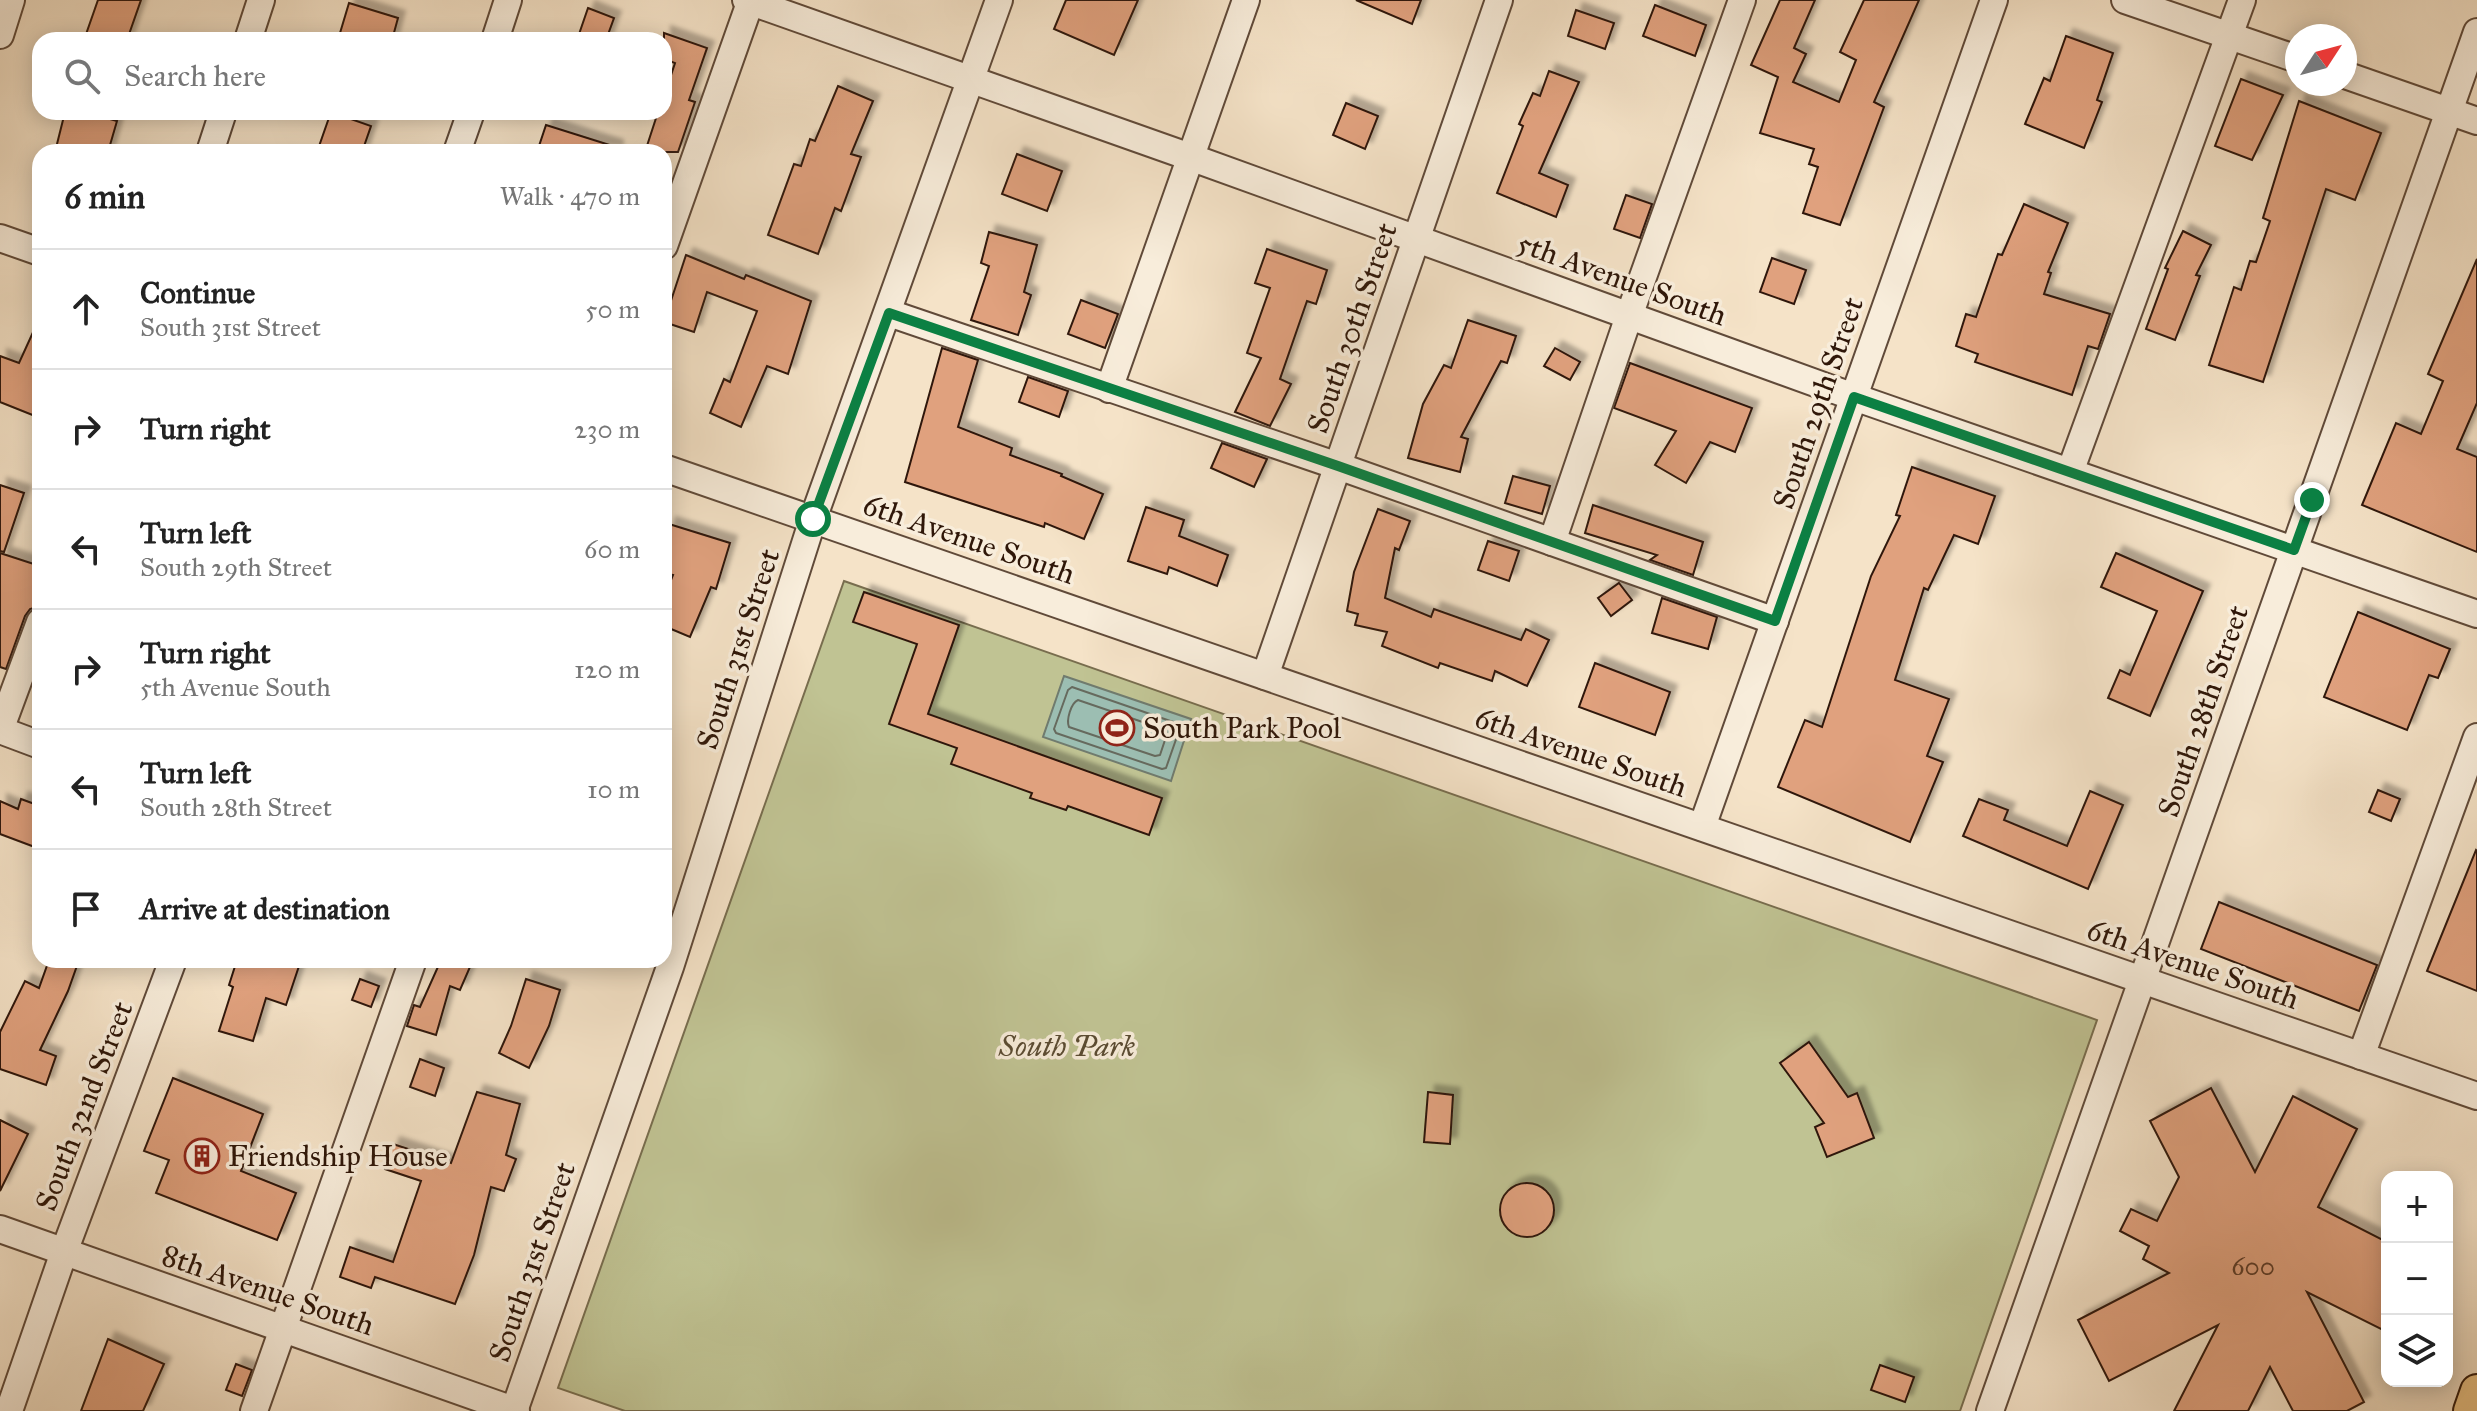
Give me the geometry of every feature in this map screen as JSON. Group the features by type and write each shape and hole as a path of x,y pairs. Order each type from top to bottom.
{"main road":[{"path":"2470,1411 2477,1391"}],"street":[{"path":"0,35 11,0"},
{"path":"251,32 261,0"},
{"path":"498,32 508,0"},
{"name":"South 31st Street","path":"672,929 813,519 999,0"},
{"path":"1109,389 1246,0"},
{"name":"South 30th Street","path":"1265,676 1499,0"},
{"path":"1552,542 1742,0"},
{"name":"South 29th Street","path":"1702,827 1994,0"},
{"path":"2125,0 2285,55"},
{"path":"2070,472 2242,0"},
{"path":"672,223 749,1"},
{"name":"5th Avenue South","path":"749,1 1854,397 2477,614"},
{"name":"South 28th Street","path":"1990,1411 2477,32"},
{"path":"2357,79 2477,121"},
{"path":"213,144 220,120"},
{"path":"460,144 468,120"},
{"path":"0,238 32,249"},
{"path":"889,313 1338,466 1775,621"},
{"name":"6th Avenue South","path":"672,471 2477,1096"},
{"path":"32,644 0,730 32,742"},
{"path":"2361,1056 2477,737"},
{"name":"South 32nd Street","path":"9,1411 64,1252 170,968"},
{"path":"254,1411 410,968"},
{"name":"South 31st Street","path":"515,1411 659,968"},
{"name":"8th Avenue South","path":"0,1229 515,1411"}],"green space":[{"name":"South Park","path":"844,581 2097,1020 1960,1411 625,1411 558,1388"}],"water":[{"name":"South Park Pool","path":"1064,676 1191,719 1171,781 1043,737"}],"building":[{"path":"98,0 141,0 130,32 87,32"},
{"path":"1066,0 1138,0 1114,55 1054,29"},
{"path":"1356,0 1421,0 1412,24"},
{"path":"1780,0 1815,0 1794,48 1806,54 1793,82 1839,102 1856,60 1840,52 1864,0 1919,0 1874,102 1884,107 1840,225 1803,213 1818,167 1809,164 1814,149 1760,133 1778,77 1751,65"},
{"path":"349,3 398,18 394,32 340,32"},
{"path":"1655,5 1706,25 1695,56 1643,36"},
{"path":"588,8 614,18 609,32 580,32"},
{"path":"1576,10 1614,23 1605,49 1568,36"},
{"path":"672,36 707,48 689,100 695,102 678,152 672,152 672,144 648,144 655,120 672,120 672,72 675,63 672,62"},
{"path":"2066,36 2113,53 2097,100 2102,102 2084,148 2025,124 2044,78 2050,81"},
{"path":"1549,71 1579,82 1539,173 1568,185 1556,217 1497,193 1523,126 1519,124 1533,93 1540,96"},
{"path":"2241,79 2283,95 2252,160 2215,146"},
{"path":"838,86 873,101 851,154 861,157 841,211 835,208 818,254 768,235 794,164 801,166 810,139 815,141"},
{"path":"2299,101 2381,133 2355,200 2326,189 2263,382 2209,365 2234,287 2241,290 2250,261 2256,262 2270,221 2263,218"},
{"path":"1346,103 1378,116 1365,149 1333,135"},
{"path":"63,120 117,121 110,144 57,144"},
{"path":"328,120 354,120 371,126 365,144 320,144"},
{"path":"546,125 606,144 540,144"},
{"path":"1017,154 1062,171 1047,211 1002,194"},
{"path":"1626,195 1652,204 1640,238 1614,229"},
{"path":"2024,204 2068,223 2048,272 2051,273 2044,294 2110,314 2098,349 2088,346 2072,395 1975,362 1978,354 1956,346 1966,314 1976,317 1998,254 2002,255"},
{"path":"2183,231 2211,245 2196,275 2200,276 2175,340 2146,329 2168,269 2165,268"},
{"path":"989,232 1037,245 1024,292 1031,295 1018,335 971,320 989,266 981,263"},
{"path":"1267,249 1327,270 1316,304 1307,301 1280,379 1291,384 1270,426 1235,412 1261,358 1247,353 1270,288 1255,283"},
{"path":"686,255 744,279 746,275 811,301 788,374 767,366 741,427 710,413 724,379 730,382 757,311 707,292 694,332 672,325 672,298"},
{"path":"1772,258 1806,270 1794,304 1760,292"},
{"path":"2477,259 2477,403 2457,449 2477,457 2477,552 2362,505 2396,423 2421,434 2443,381 2428,374"},
{"path":"1081,300 1118,314 1105,348 1068,334"},
{"path":"1468,320 1516,336 1507,363 1501,361 1461,437 1468,439 1460,472 1408,458 1423,404 1444,365 1451,368"},
{"path":"32,335 32,415 0,402 0,356 19,363"},
{"path":"942,348 978,360 958,427 1012,448 1010,455 1062,474 1103,494 1084,539 1045,523 1044,527 905,482"},
{"path":"1555,348 1580,362 1570,380 1544,366"},
{"path":"1630,363 1752,408 1735,452 1710,442 1686,483 1655,465 1676,431 1614,408"},
{"path":"1028,377 1068,391 1059,417 1019,402"},
{"path":"1222,443 1267,459 1254,487 1211,468"},
{"path":"1912,467 1995,496 1978,544 1954,535 1928,590 1924,588 1895,680 1949,699 1927,756 1943,762 1910,842 1778,787 1805,720 1822,727 1871,576 1900,516 1896,515"},
{"path":"1513,476 1550,486 1542,514 1505,503"},
{"path":"0,485 24,493 4,552 0,551"},
{"path":"1593,505 1703,542 1693,575 1650,560 1657,555 1585,533"},
{"path":"1146,507 1184,520 1179,536 1228,555 1217,586 1169,567 1167,574 1128,561"},
{"path":"1378,509 1410,521 1399,550 1395,548 1385,598 1431,617 1434,609 1521,640 1526,629 1549,640 1527,686 1495,671 1492,681 1440,663 1438,668 1382,646 1387,632 1355,625 1358,614 1347,611 1354,572"},
{"path":"672,525 730,543 716,589 711,587 690,637 672,629"},
{"path":"1488,541 1519,551 1509,581 1478,570"},
{"path":"0,553 32,563 32,608 25,616 6,669 0,667"},
{"path":"2116,553 2203,591 2150,716 2108,698 2120,670 2130,675 2157,611 2101,587"},
{"path":"1619,583 1632,600 1611,616 1598,598"},
{"path":"864,592 959,625 928,714 1162,798 1149,835 1068,806 1066,810 1030,798 1032,793 951,764 957,748 889,724 917,644 853,622"},
{"path":"1662,598 1717,617 1708,649 1652,633"},
{"path":"2358,612 2450,649 2438,678 2429,675 2407,730 2324,697"},
{"path":"1595,663 1670,692 1655,735 1579,707"},
{"path":"2378,790 2400,799 2391,821 2369,812"},
{"path":"2090,791 2123,805 2088,889 1963,836 1979,799 2008,810 2004,820 2067,846"},
{"path":"21,799 32,803 32,846 0,834 0,801 18,809"},
{"path":"2477,851 2477,991 2427,971"},
{"path":"2219,902 2377,965 2359,1011 2201,949"},
{"path":"46,968 76,968 40,1050 56,1056 46,1085 0,1069 0,1032 25,981 39,988"},
{"path":"234,968 298,968 286,1005 266,998 253,1041 219,1031 233,987 229,985"},
{"path":"437,968 470,968 460,990 450,986 436,1035 407,1026 414,1005 420,1007"},
{"path":"360,979 379,986 371,1007 352,1000"},
{"path":"526,979 560,990 549,1026 529,1068 499,1053"},
{"path":"1809,1042 1848,1097 1857,1093 1874,1138 1827,1157 1815,1127 1824,1123 1780,1063"},
{"path":"420,1059 444,1068 435,1096 410,1087"},
{"name":"Friendship House","path":"173,1078 263,1114 241,1171 296,1193 277,1240 156,1193 169,1160 144,1151"},
{"path":"2211,1088 2255,1172 2293,1096 2357,1129 2318,1207 2381,1239 2381,1329 2307,1292 2364,1402 2347,1411 2293,1411 2270,1367 2248,1411 2174,1411 2218,1325 2109,1381 2078,1320 2169,1273 2143,1259 2149,1246 2120,1231 2131,1209 2157,1221 2179,1177 2150,1121"},
{"path":"477,1092 520,1104 506,1155 516,1159 504,1191 491,1187 474,1255 455,1304 375,1277 371,1288 340,1277 350,1247 393,1262 421,1181 385,1169 393,1144 451,1163"},
{"path":"1428,1092 1453,1095 1450,1144 1424,1142"},
{"path":"0,1120 28,1134 0,1191"},
{"path":"1527,1183 1538,1185 1546,1191 1552,1199 1552,1221 1546,1229 1538,1235 1527,1237 1516,1235 1508,1229 1502,1221 1500,1210 1502,1199 1508,1191 1516,1185"},
{"path":"108,1339 164,1364 143,1411 81,1411"},
{"path":"236,1364 252,1370 242,1396 226,1390"},
{"path":"1880,1365 1914,1377 1905,1402 1871,1390"}],"place":[{"name":"South Park Pool","path":"1117,728"},
{"name":"Friendship House","path":"202,1156"}],"route":[{"path":"813,519 889,313 1338,466 1775,621 1854,397 2294,550 2312,500"}]}
